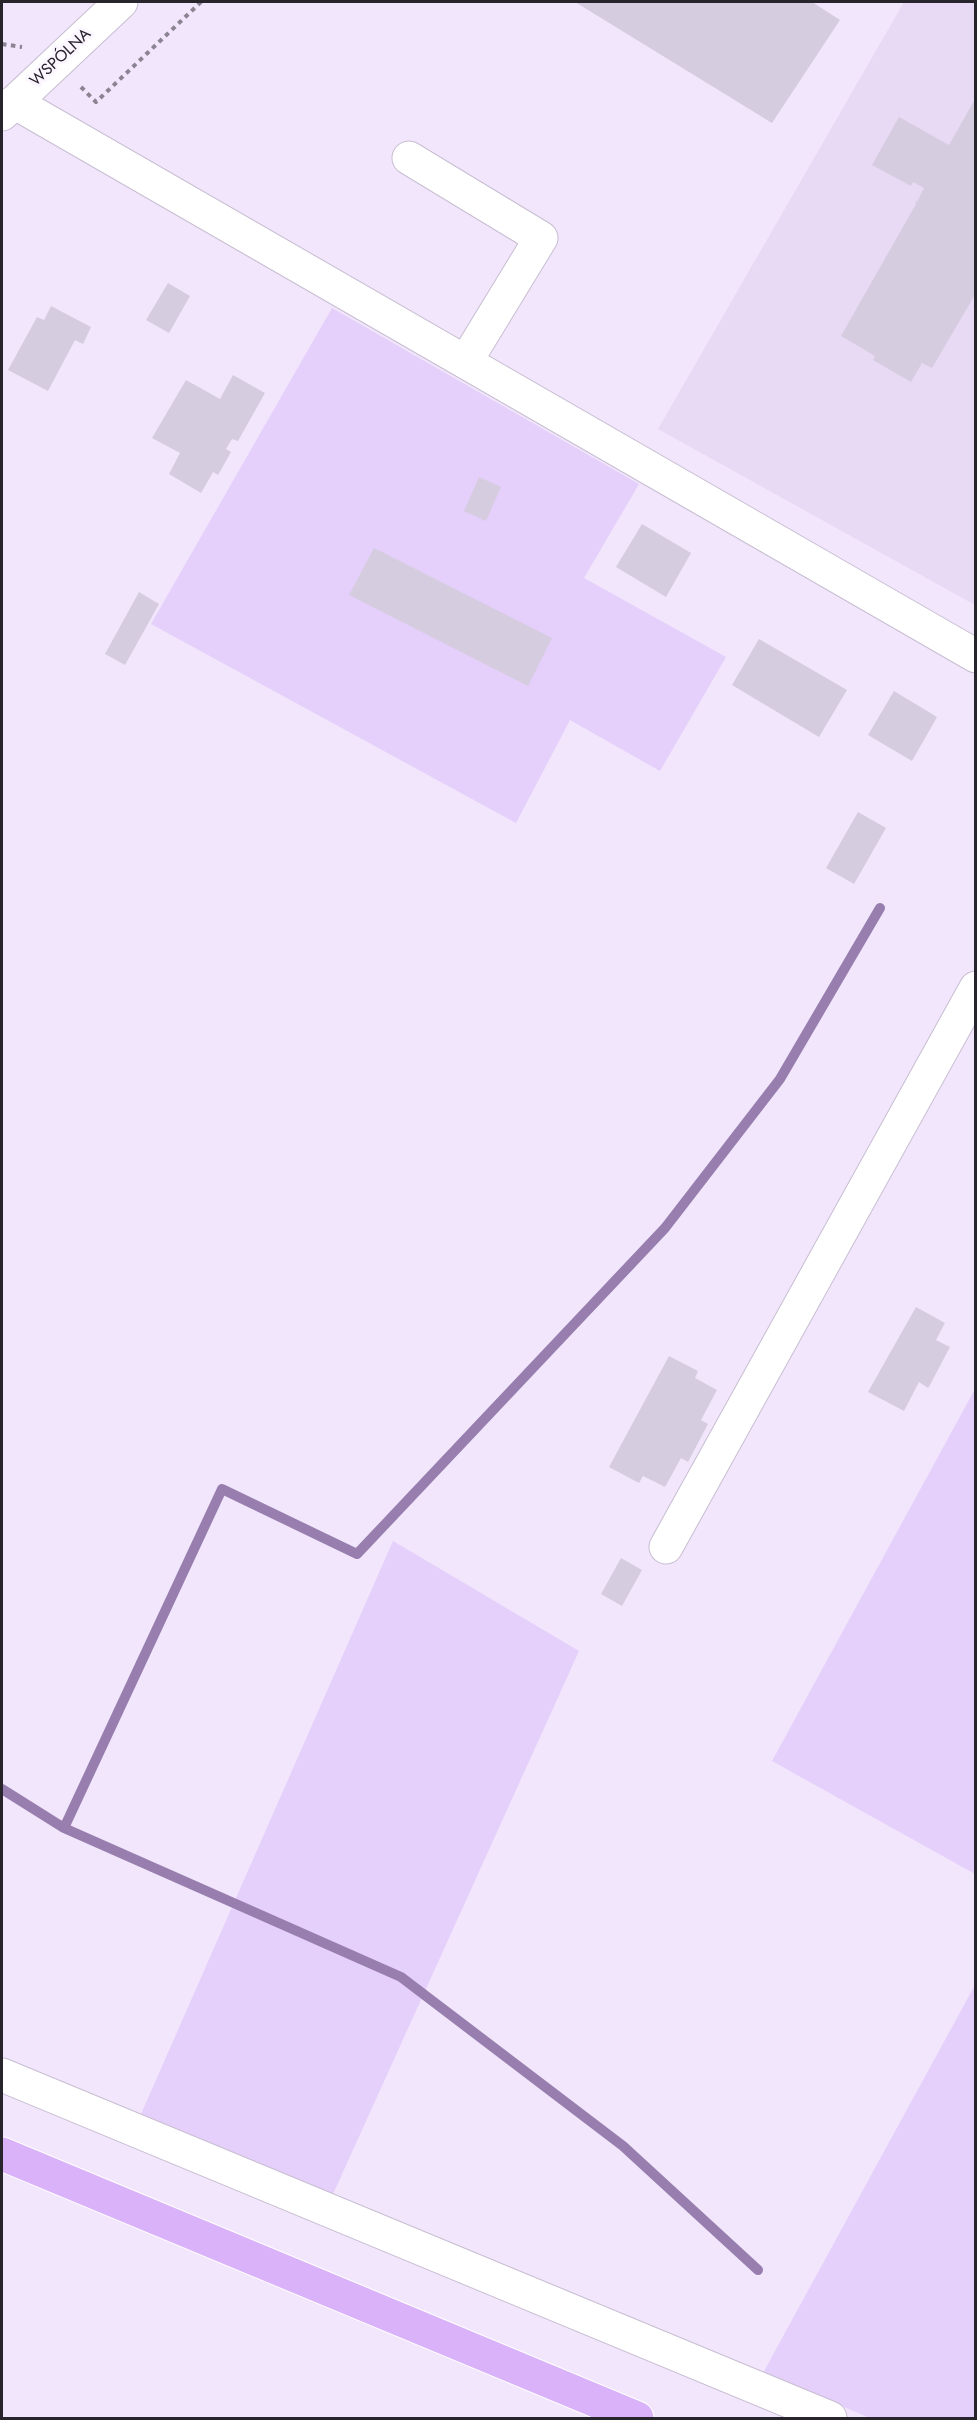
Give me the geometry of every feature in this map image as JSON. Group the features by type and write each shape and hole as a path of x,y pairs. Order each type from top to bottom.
{"main road":[{"path":"2,2154 637,2418"}],"street":[{"name":"WSPÓLNA","path":"8,108 121,2"},
{"path":"8,108 466,361 975,656"},
{"path":"409,158 541,238 466,361"},
{"path":"666,1548 975,988"},
{"path":"2,2075 830,2418"}],"path":[{"path":"76,82 96,102 201,2"}],"shaded area":[{"path":"904,2 975,2 975,605 658,429"},
{"path":"332,308 639,484 584,578 726,657 660,771 570,720 516,823 151,624"},
{"path":"975,1389 975,1874 772,1761"},
{"path":"393,1541 579,1651 333,2194 141,2114"},
{"path":"975,1985 975,2418 870,2418 763,2373"}],"building":[{"path":"575,2 812,2 840,20 772,123"},
{"path":"974,101 976,102 976,293 932,368 922,363 911,382 873,360 875,356 841,336 924,188 913,182 911,186 872,165 899,117 949,145"},
{"path":"168,283 190,296 169,333 146,320"},
{"path":"51,306 91,327 83,344 75,340 48,391 8,370 37,317 44,320"},
{"path":"233,375 265,393 238,441 232,439 226,449 231,452 218,475 213,472 201,493 169,474 180,453 152,438 186,380 220,399"},
{"path":"479,477 501,487 486,521 464,511"},
{"path":"642,524 691,553 666,597 616,567"},
{"path":"374,548 552,638 528,686 349,595"},
{"path":"139,592 159,604 125,665 105,654"},
{"path":"759,639 847,690 819,737 732,685"},
{"path":"894,691 937,717 912,761 868,735"},
{"path":"858,812 886,828 854,884 826,868"},
{"path":"916,1307 945,1323 936,1340 950,1347 928,1388 919,1382 904,1411 868,1392"},
{"path":"669,1356 698,1371 695,1378 717,1390 701,1420 708,1424 688,1462 681,1458 665,1487 643,1476 639,1483 609,1467"},
{"path":"621,1558 642,1570 622,1606 601,1594"}],"waterway":[{"path":"2,1789 64,1828 222,1489 357,1554 665,1228 780,1079 880,908"},
{"path":"64,1828 401,1977 623,2146 758,2270"}]}
